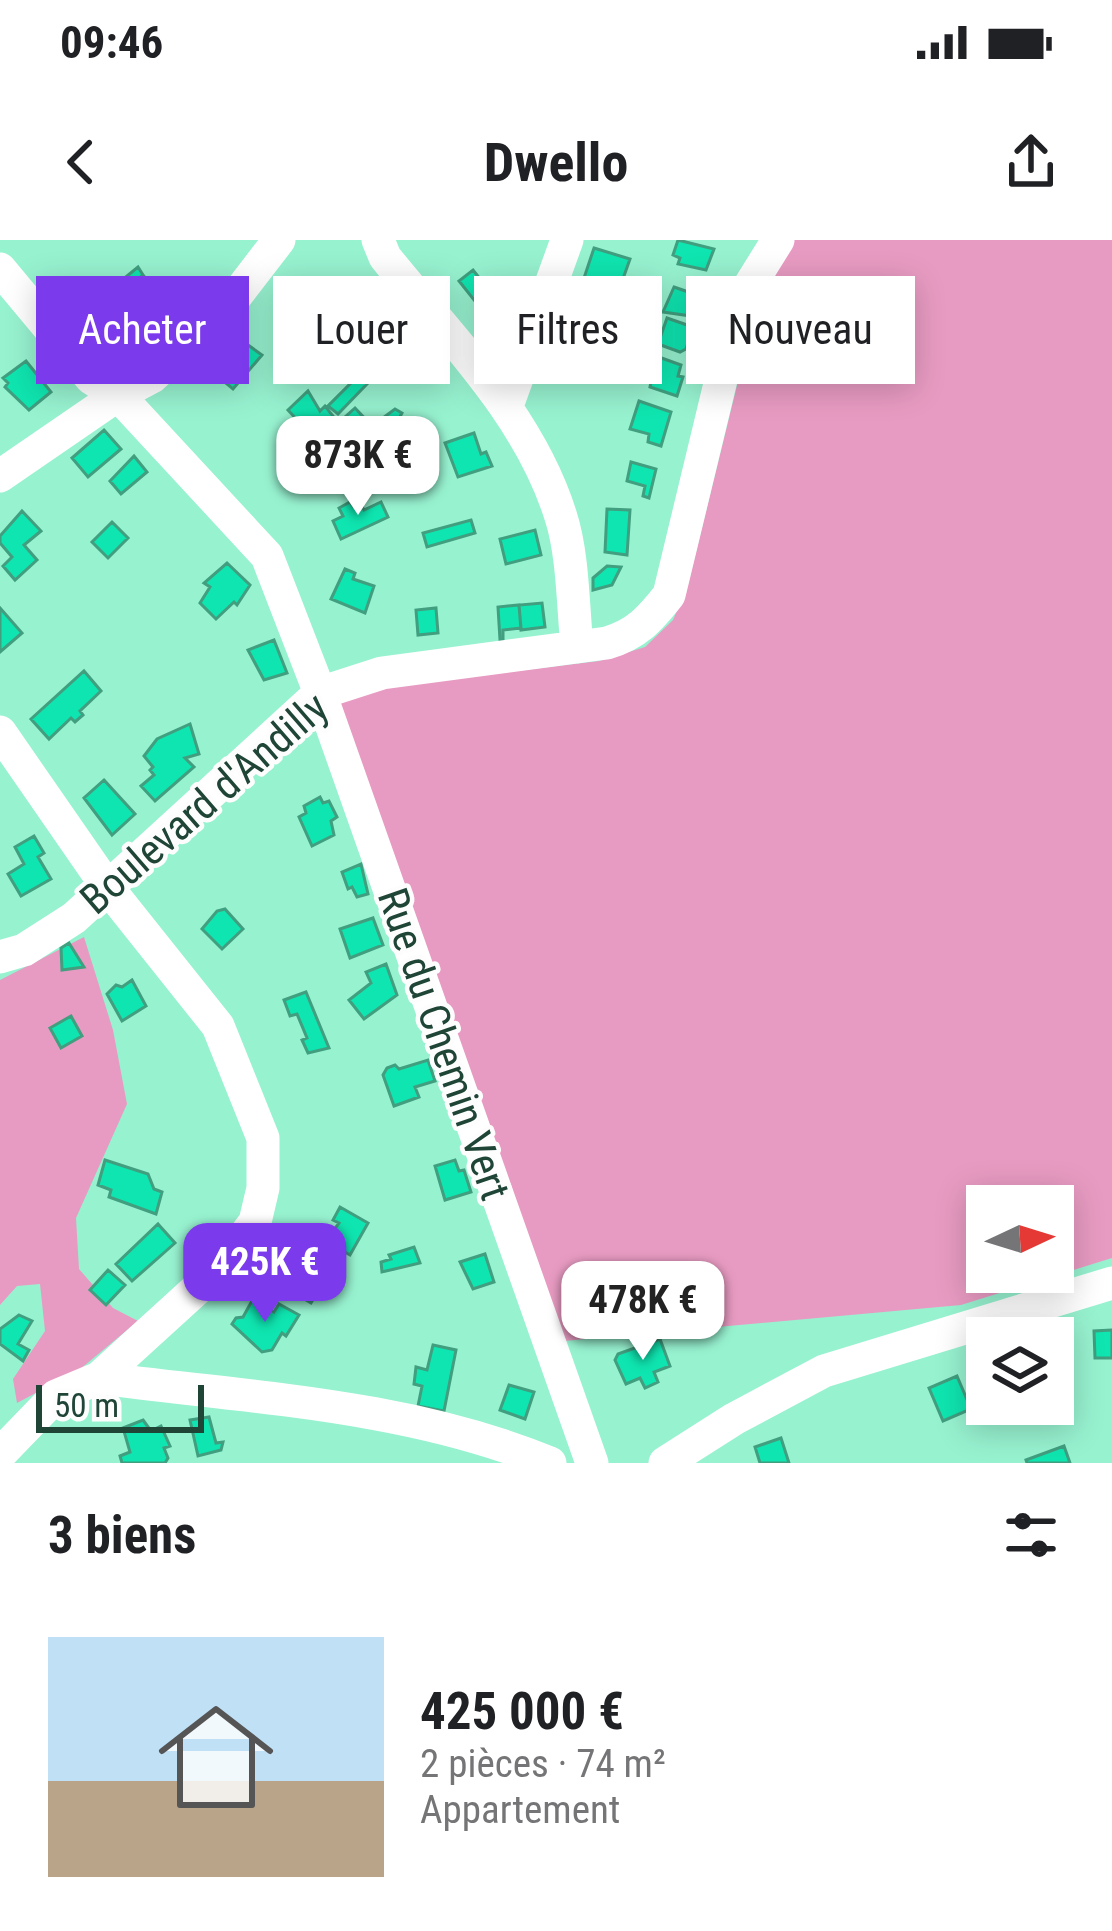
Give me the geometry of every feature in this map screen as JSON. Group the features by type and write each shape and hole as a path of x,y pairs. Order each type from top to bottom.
{"street":[{"path":"0,476 152,377 229,305 279,240"},
{"path":"378,240 507,406 562,519 578,647"},
{"path":"507,406 567,240"},
{"name":"Boulevard d'Andilly","path":"0,957 52,934 108,888 320,692 382,673 578,647 633,635 669,595 732,334 747,290 778,240"},
{"name":"Rue du Chemin Vert","path":"0,269 91,378 118,395 267,556 320,692 592,1463"},
{"path":"0,732 108,888 218,1025 263,1138 263,1188 255,1222 222,1266 99,1378 56,1396 0,1454"},
{"path":"665,1463 708,1452 734,1419 824,1371 1112,1283"},
{"path":"99,1378 395,1415 464,1431 550,1463"}],"shaded area":[{"path":"794,240 1112,240 1112,1258 1074,1270 1074,1185 966,1185 966,1293 1000,1293 961,1305 564,1341 337,700 383,687 599,661 645,647 673,620 688,585 737,384 915,384 915,276 769,276"},
{"path":"84,937 113,1030 127,1104 76,1218 79,1269 113,1308 138,1321 79,1370 17,1403 13,1379 45,1331 40,1284 17,1286 0,1305 0,980"}],"building":[{"path":"678,240 714,249 706,270 678,264 680,258 673,255"},
{"path":"594,248 630,259 624,276 585,276"},
{"path":"473,270 478,276 474,276 474,300 459,281"},
{"path":"674,287 686,291 686,315 663,312"},
{"path":"667,318 686,325 686,349 680,352 662,345"},
{"path":"249,346 262,355 249,370"},
{"path":"662,358 681,365 677,396 650,387 662,384"},
{"path":"26,361 36,373 36,384 45,384 51,392 29,410 5,387 8,383 3,378"},
{"path":"350,384 367,384 338,414 328,406"},
{"path":"308,391 320,411 325,406 333,416 311,435 288,410"},
{"path":"639,401 671,412 661,446 648,442 649,434 630,429"},
{"path":"355,408 371,425 338,453 326,434"},
{"path":"395,409 402,413 396,424 403,434 392,444 376,423"},
{"path":"104,430 121,449 88,477 72,458"},
{"path":"474,433 481,454 486,452 492,466 458,477 445,443"},
{"path":"134,456 147,472 121,494 110,481"},
{"path":"631,462 656,469 649,498 643,496 645,486 627,481"},
{"path":"350,502 353,506 360,503 364,510 381,502 388,517 341,539 333,521 343,516 339,508"},
{"path":"607,509 630,510 627,555 605,552"},
{"path":"22,511 41,531 24,545 37,560 15,580 3,566 12,557 0,536"},
{"path":"471,520 475,533 427,547 423,533"},
{"path":"112,522 128,538 108,558 92,542"},
{"path":"535,530 541,555 506,564 500,539"},
{"path":"227,563 250,585 237,605 234,602 216,619 200,603 210,587 204,583"},
{"path":"607,566 621,567 612,585 593,590 593,578"},
{"path":"345,569 355,573 353,579 374,586 365,613 331,599"},
{"path":"542,603 545,627 521,630 519,605"},
{"path":"519,605 521,628 503,630 500,640 498,607"},
{"path":"0,608 22,633 0,652"},
{"path":"436,608 438,633 418,635 416,610"},
{"path":"274,640 287,673 264,680 248,650"},
{"path":"84,671 101,691 80,711 83,715 75,722 71,718 49,739 31,719"},
{"path":"190,724 199,754 185,758 194,767 155,801 141,786 154,775 144,756 157,739"},
{"path":"104,780 135,814 112,835 84,798"},
{"path":"320,797 323,803 329,801 337,817 331,821 334,835 312,846 299,817 306,813 304,806"},
{"path":"34,836 44,853 38,857 51,879 21,896 8,874 24,864 15,847"},
{"path":"361,864 368,894 357,897 352,887 348,889 342,872"},
{"path":"225,909 243,929 222,949 202,929 217,911"},
{"path":"373,918 383,945 350,958 340,929"},
{"path":"69,943 84,967 62,970 61,948"},
{"path":"386,964 397,995 364,1019 349,1000 371,983 366,972"},
{"path":"132,980 146,1006 122,1021 107,994"},
{"path":"306,992 329,1048 308,1053 297,1014 290,1016 284,1000"},
{"path":"71,1016 82,1036 61,1048 50,1028"},
{"path":"428,1060 435,1081 415,1087 419,1097 394,1106 383,1075 387,1068"},
{"path":"105,1160 148,1174 154,1189 162,1192 156,1214 109,1197 111,1190 98,1185"},
{"path":"455,1160 471,1192 445,1200 435,1166"},
{"path":"340,1207 368,1223 350,1255 326,1241 339,1223 333,1220"},
{"path":"158,1224 175,1243 132,1281 116,1264"},
{"path":"414,1247 420,1263 382,1272 381,1262 391,1259 389,1255"},
{"path":"313,1254 333,1266 311,1303 278,1283 285,1272 293,1276 299,1268 303,1270"},
{"path":"485,1254 494,1282 473,1289 460,1262"},
{"path":"108,1270 125,1285 106,1305 90,1290"},
{"path":"253,1299 274,1312 279,1304 299,1315 272,1350 262,1352 232,1324 243,1317"},
{"path":"19,1315 32,1321 18,1344 29,1350 23,1361 0,1344 0,1329"},
{"path":"1112,1330 1112,1358 1095,1358 1094,1331"},
{"path":"660,1339 670,1366 654,1372 658,1382 645,1388 640,1378 626,1384 615,1360 618,1354"},
{"path":"433,1345 456,1350 444,1411 418,1406 422,1386 414,1384 416,1367 427,1370"},
{"path":"957,1376 966,1411 943,1421 929,1388"},
{"path":"509,1385 534,1392 525,1419 500,1410"},
{"path":"209,1417 216,1443 223,1442 221,1450 198,1456 190,1420"},
{"path":"143,1420 151,1431 161,1426 170,1446 164,1448 165,1463 122,1463 120,1456 130,1452 123,1428"},
{"path":"781,1438 789,1463 760,1463 755,1447"},
{"path":"1064,1446 1070,1463 1027,1463 1026,1460"}]}
